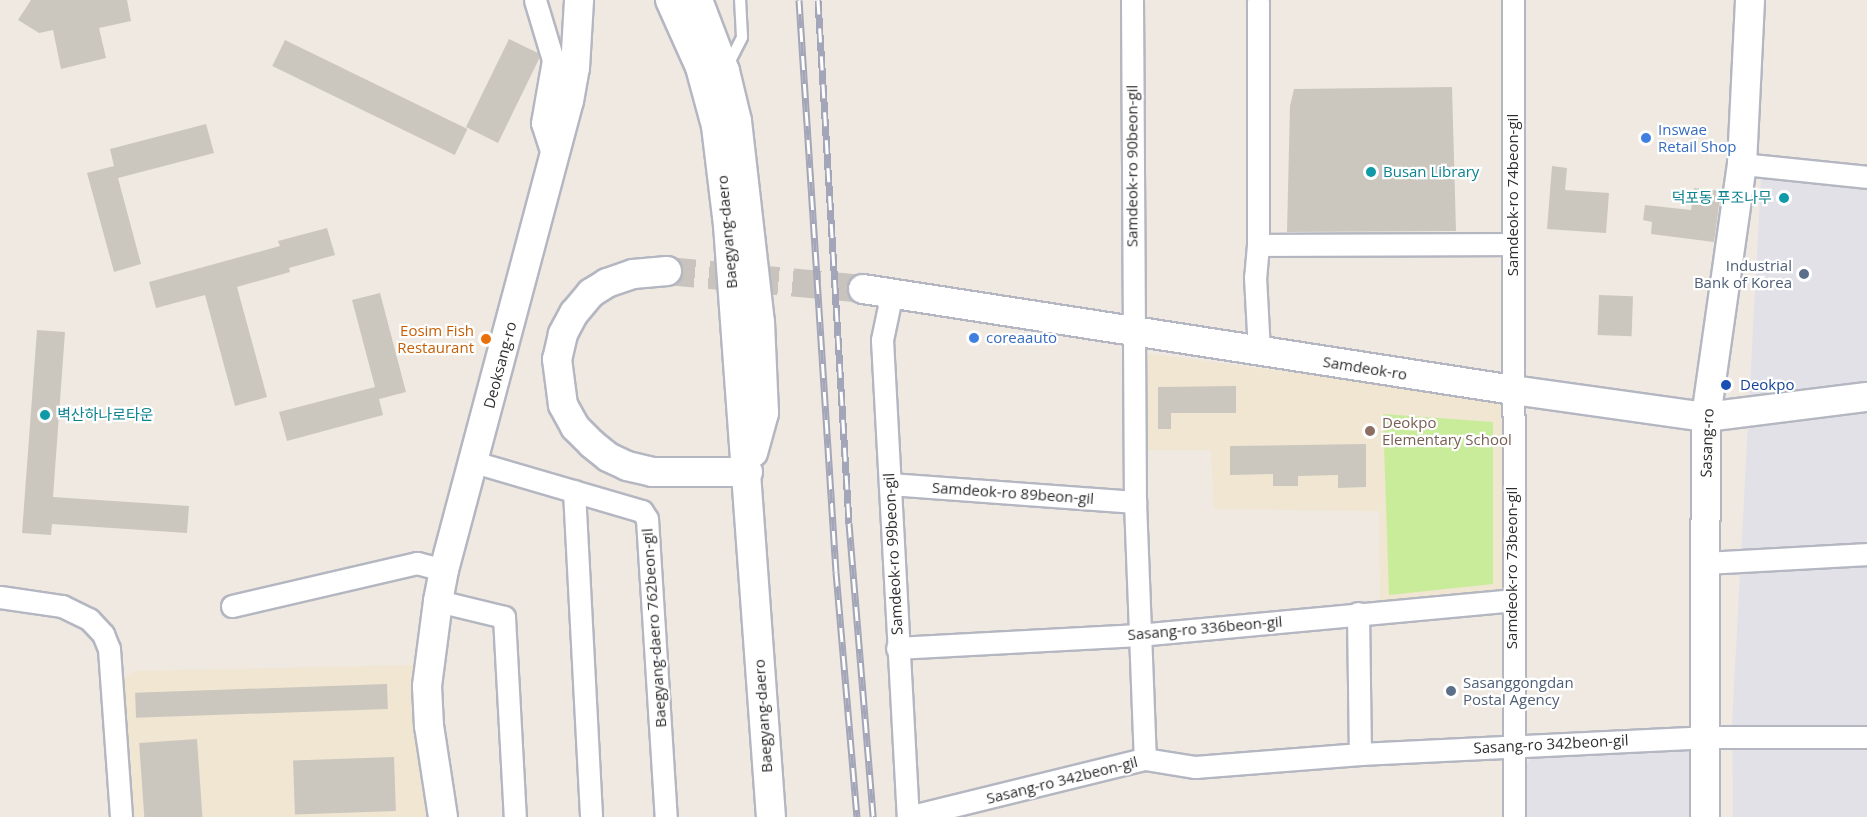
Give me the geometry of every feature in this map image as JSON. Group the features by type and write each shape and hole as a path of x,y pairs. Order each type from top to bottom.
{"main road":[{"name":"Deoksang-ro","path":"443,817 429,726 427,686 438,601 444,570 555,161 575,68 579,0"},
{"name":"Baegyang-daero","path":"670,0 700,67 716,126 728,225 748,472 760,690 771,817"},
{"name":"Baegyang-daero","path":"698,0 725,70 737,121 760,322 764,413 748,472"},
{"name":"Sasang-ro","path":"1705,817 1706,417 1742,164 1750,0"},
{"path":"667,271 633,274 607,283 591,293 573,313 563,334 558,359 562,405 575,427 592,444 608,457 627,466 652,472 748,472"},
{"name":"Samdeok-ro","path":"864,289 1513,390 1706,417 1867,397"}],"street":[{"path":"535,0 553,60 543,123 555,161"},
{"name":"Samdeok-ro 90beon-gil","path":"1132,0 1133,332"},
{"path":"1258,0 1258,245 1255,277 1259,351"},
{"name":"Samdeok-ro 74beon-gil","path":"1513,0 1513,390"},
{"path":"1742,164 1867,177"},
{"path":"1258,245 1513,244"},
{"name":"Samdeok-ro 99beon-gil","path":"892,292 882,340 908,817"},
{"path":"1133,332 1138,635 1145,759"},
{"name":"Samdeok-ro 73beon-gil","path":"1513,390 1514,817"},
{"name":"Baegyang-daero 762beon-gil","path":"474,462 642,511 647,519 666,817"},
{"name":"Samdeok-ro 89beon-gil","path":"890,484 1135,502"},
{"path":"574,491 591,817"},
{"path":"1706,563 1867,554"},
{"path":"232,606 417,563 444,570"},
{"path":"0,597 62,606 89,619 103,634 109,649 121,817"},
{"name":"Sasang-ro 336beon-gil","path":"897,648 1138,635 1512,600"},
{"path":"438,601 504,617 515,817"},
{"path":"1358,614 1360,754"},
{"name":"Sasang-ro 342beon-gil","path":"908,817 1145,759 1195,767 1360,754 1705,737 1867,737"}],"lane":[{"path":"725,70 742,37 740,0"}],"shaded area":[{"path":"1764,175 1848,186 1867,185 1867,817 1733,817 1732,724 1761,179"},
{"path":"1144,353 1502,400 1505,593 1380,606 1379,511 1214,509 1211,450 1144,450"},
{"path":"414,665 419,747 429,817 129,817 116,684 134,671"},
{"path":"1690,745 1690,817 1525,817 1527,763 1537,752"}],"green space":[{"path":"1383,414 1493,422 1493,584 1389,595"}],"building":[{"path":"31,0 127,0 131,21 99,28 106,58 61,69 53,30 39,33 18,20"},
{"path":"509,39 538,53 539,59 498,143 466,127"},
{"path":"285,40 467,129 455,155 272,66"},
{"name":"Busan Library","path":"1452,87 1456,231 1287,232 1290,106 1294,89"},
{"path":"206,124 214,153 118,178 141,264 114,272 87,173 114,166 110,149"},
{"path":"1552,166 1567,168 1565,190 1609,193 1606,233 1547,229"},
{"path":"1694,188 1721,191 1714,242 1651,234 1652,222 1643,220 1645,205 1691,210"},
{"path":"327,228 335,255 289,268 290,272 237,287 267,397 235,406 205,295 156,308 149,282 280,246 278,241"},
{"path":"380,293 406,392 379,399 383,415 287,441 279,412 375,387 352,300"},
{"path":"1599,295 1633,296 1632,336 1598,335"},
{"name":"벽산하나로타운","path":"37,330 65,332 53,497 189,506 187,533 52,524 51,535 22,533"},
{"path":"1236,386 1236,413 1171,413 1171,429 1158,429 1158,387"},
{"path":"1366,444 1366,487 1338,488 1338,475 1298,476 1298,486 1273,486 1273,474 1230,475 1230,446"},
{"path":"387,684 388,709 136,718 135,693"},
{"path":"197,739 202,817 144,817 139,743"},
{"path":"394,757 396,811 295,814 293,761"}],"tunnel":[{"path":"667,271 863,289"}],"railway":[{"path":"799,0 836,572 857,817"},
{"path":"818,0 849,523 873,817"}],"place":[{"name":"Inswae Retail Shop","path":"1646,138"},
{"name":"Busan Library","path":"1371,172"},
{"name":"덕포동 푸조나무","path":"1784,198"},
{"name":"Industrial Bank of Korea","path":"1804,274"},
{"name":"coreaauto","path":"974,338"},
{"name":"Eosim Fish Restaurant","path":"486,339"},
{"name":"Deokpo","path":"1726,385"},
{"name":"벽산하나로타운","path":"45,415"},
{"name":"Deokpo Elementary School","path":"1370,431"},
{"name":"Sasanggongdan Postal Agency","path":"1451,691"}]}
